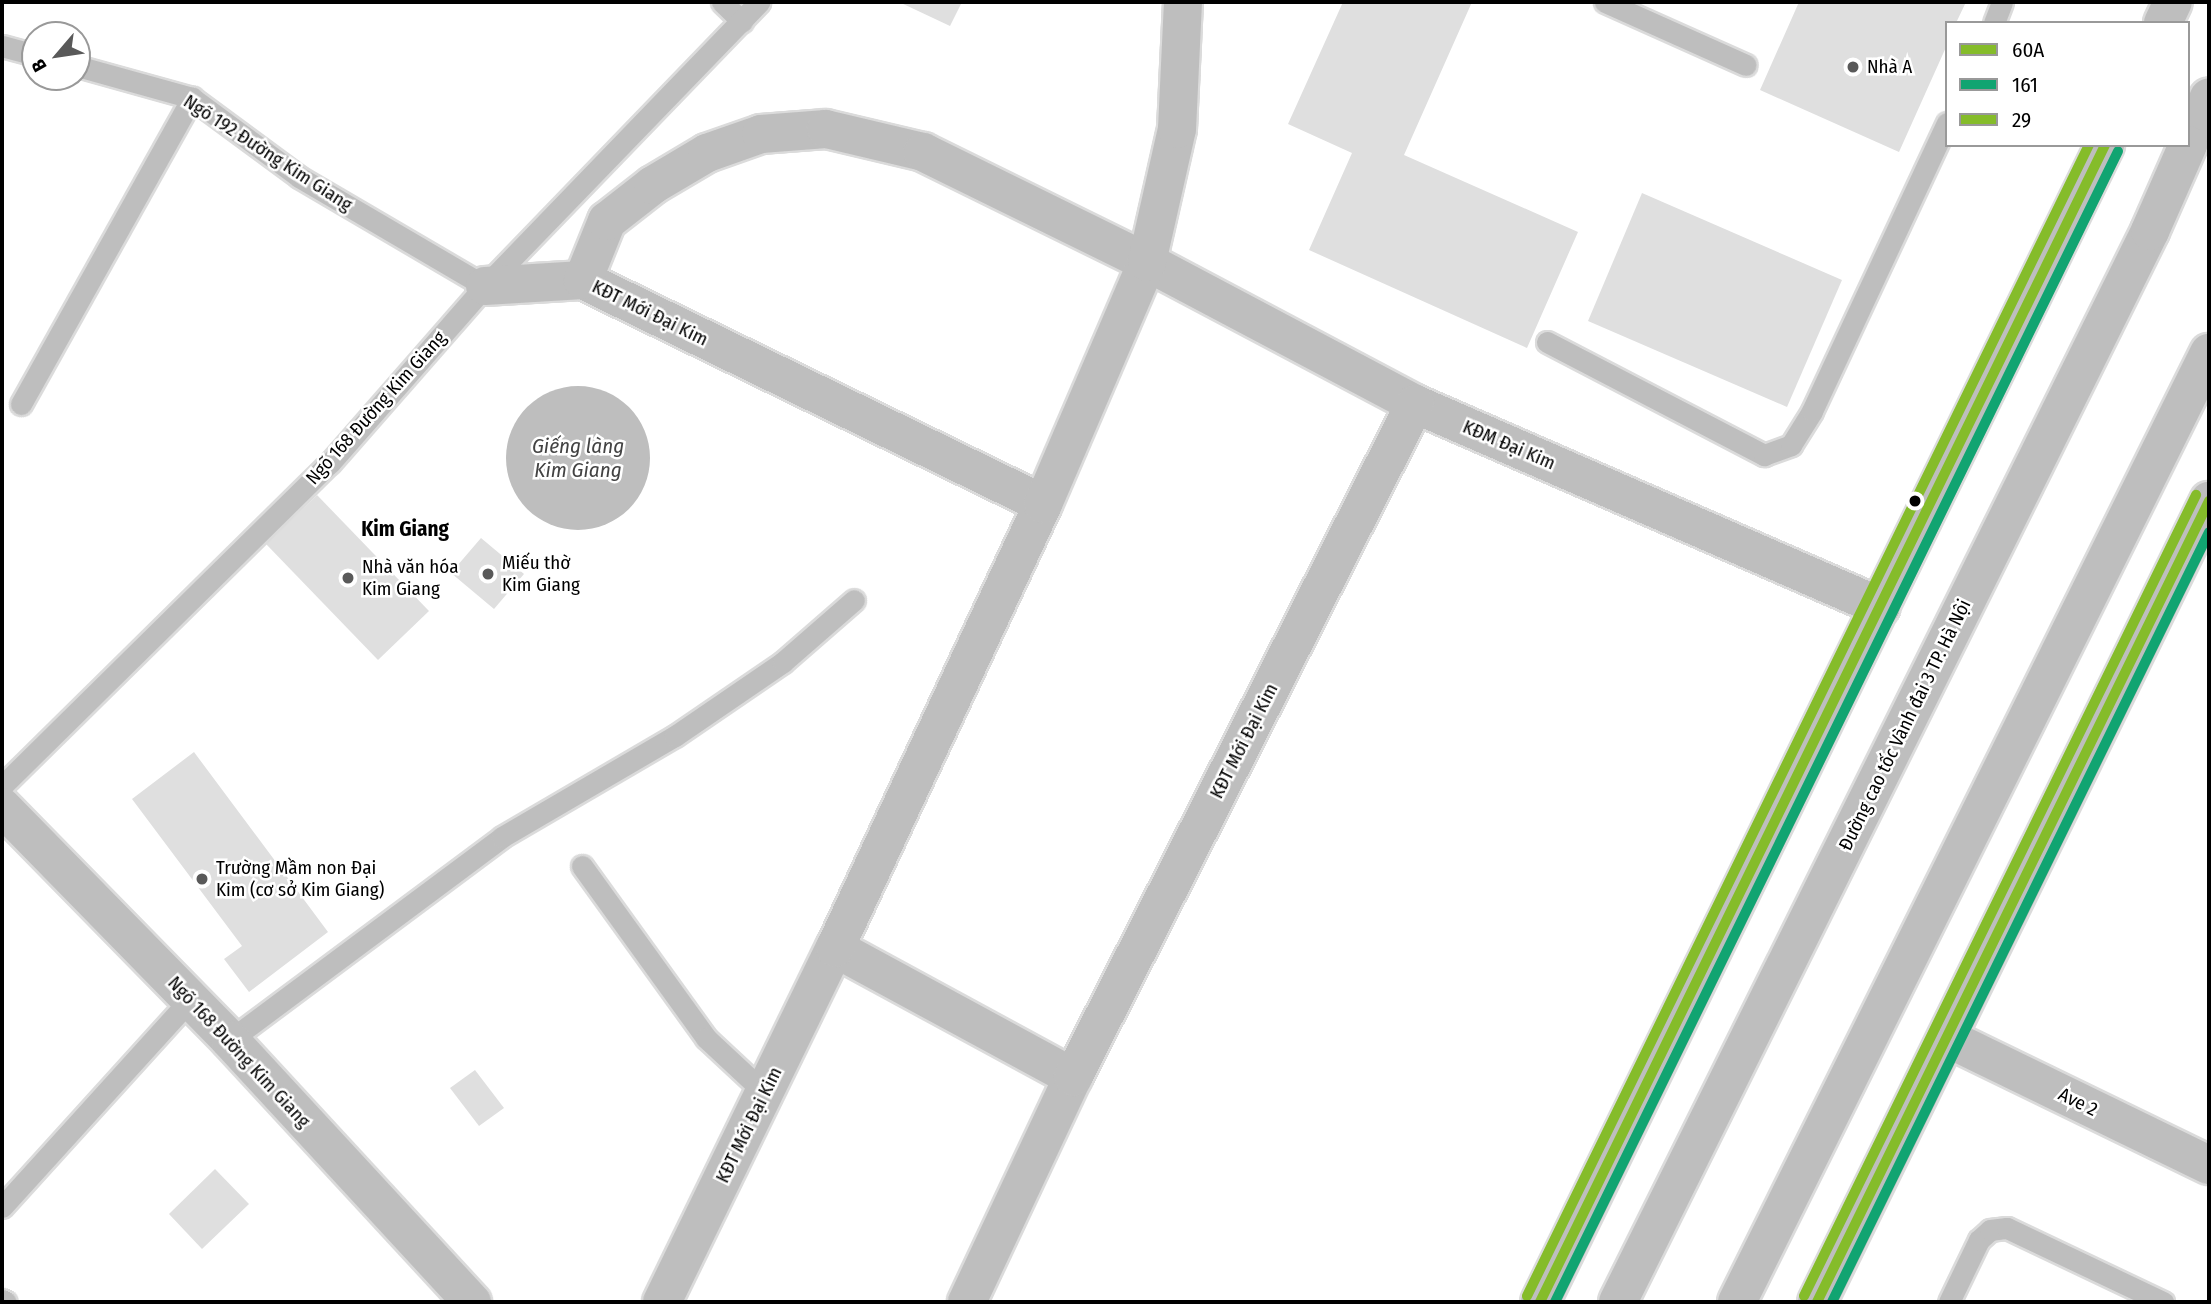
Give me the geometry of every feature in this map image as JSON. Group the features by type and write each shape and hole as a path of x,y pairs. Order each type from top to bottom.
{"main road":[{"name":"KĐT Mới Đại Kim","path":"662,1302 835,948 1043,504 1147,262 1177,129 1183,2"},
{"path":"2164,21 2173,2"},
{"name":"Đường cao tốc Vành đai 3 TP. Hà Nội","path":"2190,140 2209,97"},
{"name":"KĐT Mới Đại Kim","path":"1043,504 583,280 607,221 653,185 706,153 761,134 825,130 923,152 1147,262"},
{"path":"1540,1302 2104,147"},
{"name":"Đường cao tốc Vành đai 3 TP. Hà Nội","path":"1618,1302 2144,244 2187,147"},
{"name":"KĐM Đại Kim","path":"1147,262 1415,404 1881,607"},
{"path":"485,286 583,280"},
{"path":"1737,1302 2209,353"},
{"name":"KĐT Mới Đại Kim","path":"967,1302 1073,1077 1415,404"},
{"path":"1817,1302 2209,500"},
{"name":"Ngõ 168 Đường Kim Giang","path":"2,807 230,1040 472,1302"},
{"path":"835,948 1073,1077"},
{"name":"Ave 2","path":"1947,1038 2209,1165"}],"lane":[{"path":"722,2 742,21"},
{"name":"Ngõ 168 Đường Kim Giang","path":"2,786 330,463 485,286 759,2"},
{"path":"1605,2 1746,65"},
{"path":"1995,21 2002,2"},
{"path":"2,46 21,51"},
{"name":"Ngõ 192 Đường Kim Giang","path":"91,70 192,98 299,177 485,286"},
{"path":"21,404 192,98"},
{"path":"1547,342 1764,454 1791,445 1812,411 1945,127"},
{"path":"230,1040 502,837 675,736 783,662 854,600"},
{"path":"582,866 706,1038 765,1093"},
{"path":"2,1207 190,1000"},
{"path":"1949,1302 1979,1240 1990,1230 2007,1228 2163,1302"}],"water":[{"name":"Giếng làng Kim Giang","path":"578,386 605,392 629,407 644,431 650,458 644,485 629,509 605,524 578,530 551,524 527,509 512,485 506,458 512,431 527,407 551,392"}],"building":[{"path":"899,2 962,2 950,26"},
{"path":"1343,2 1472,2 1404,155 1578,232 1527,348 1309,250 1352,153 1288,124"},
{"name":"Nhà A","path":"1799,2 1966,2 1957,21 1945,21 1945,49 1899,152 1760,90"},
{"path":"1642,193 1842,280 1787,407 1588,321"},
{"name":"Nhà văn hóa Kim Giang","path":"317,495 429,611 378,660 266,544"},
{"name":"Miếu thờ Kim Giang","path":"481,538 524,574 494,609 451,573"},
{"path":"194,752 328,932 249,992 224,959 242,946 132,799"},
{"path":"475,1070 504,1108 479,1126 450,1088"},
{"path":"215,1169 249,1204 202,1249 169,1214"}],"transit line":[{"name":"29","path":"1527,1296 2088,147"},
{"name":"60A","path":"1540,1302 2104,147"},
{"name":"161","path":"1555,1302 2118,151"},
{"name":"29","path":"1804,1296 2196,495"},
{"name":"60A","path":"1817,1302 2209,501"},
{"name":"161","path":"1832,1302 2209,532"}],"place":[{"name":"Nhà A","path":"1853,67"},
{"name":"Miếu thờ Kim Giang","path":"488,574"},
{"name":"Nhà văn hóa Kim Giang","path":"348,578"},
{"name":"Trường Mầm non Đại Kim (cơ sở Kim Giang)","path":"202,879"}],"district":[{"name":"Kim Giang","path":"405,529"}]}
